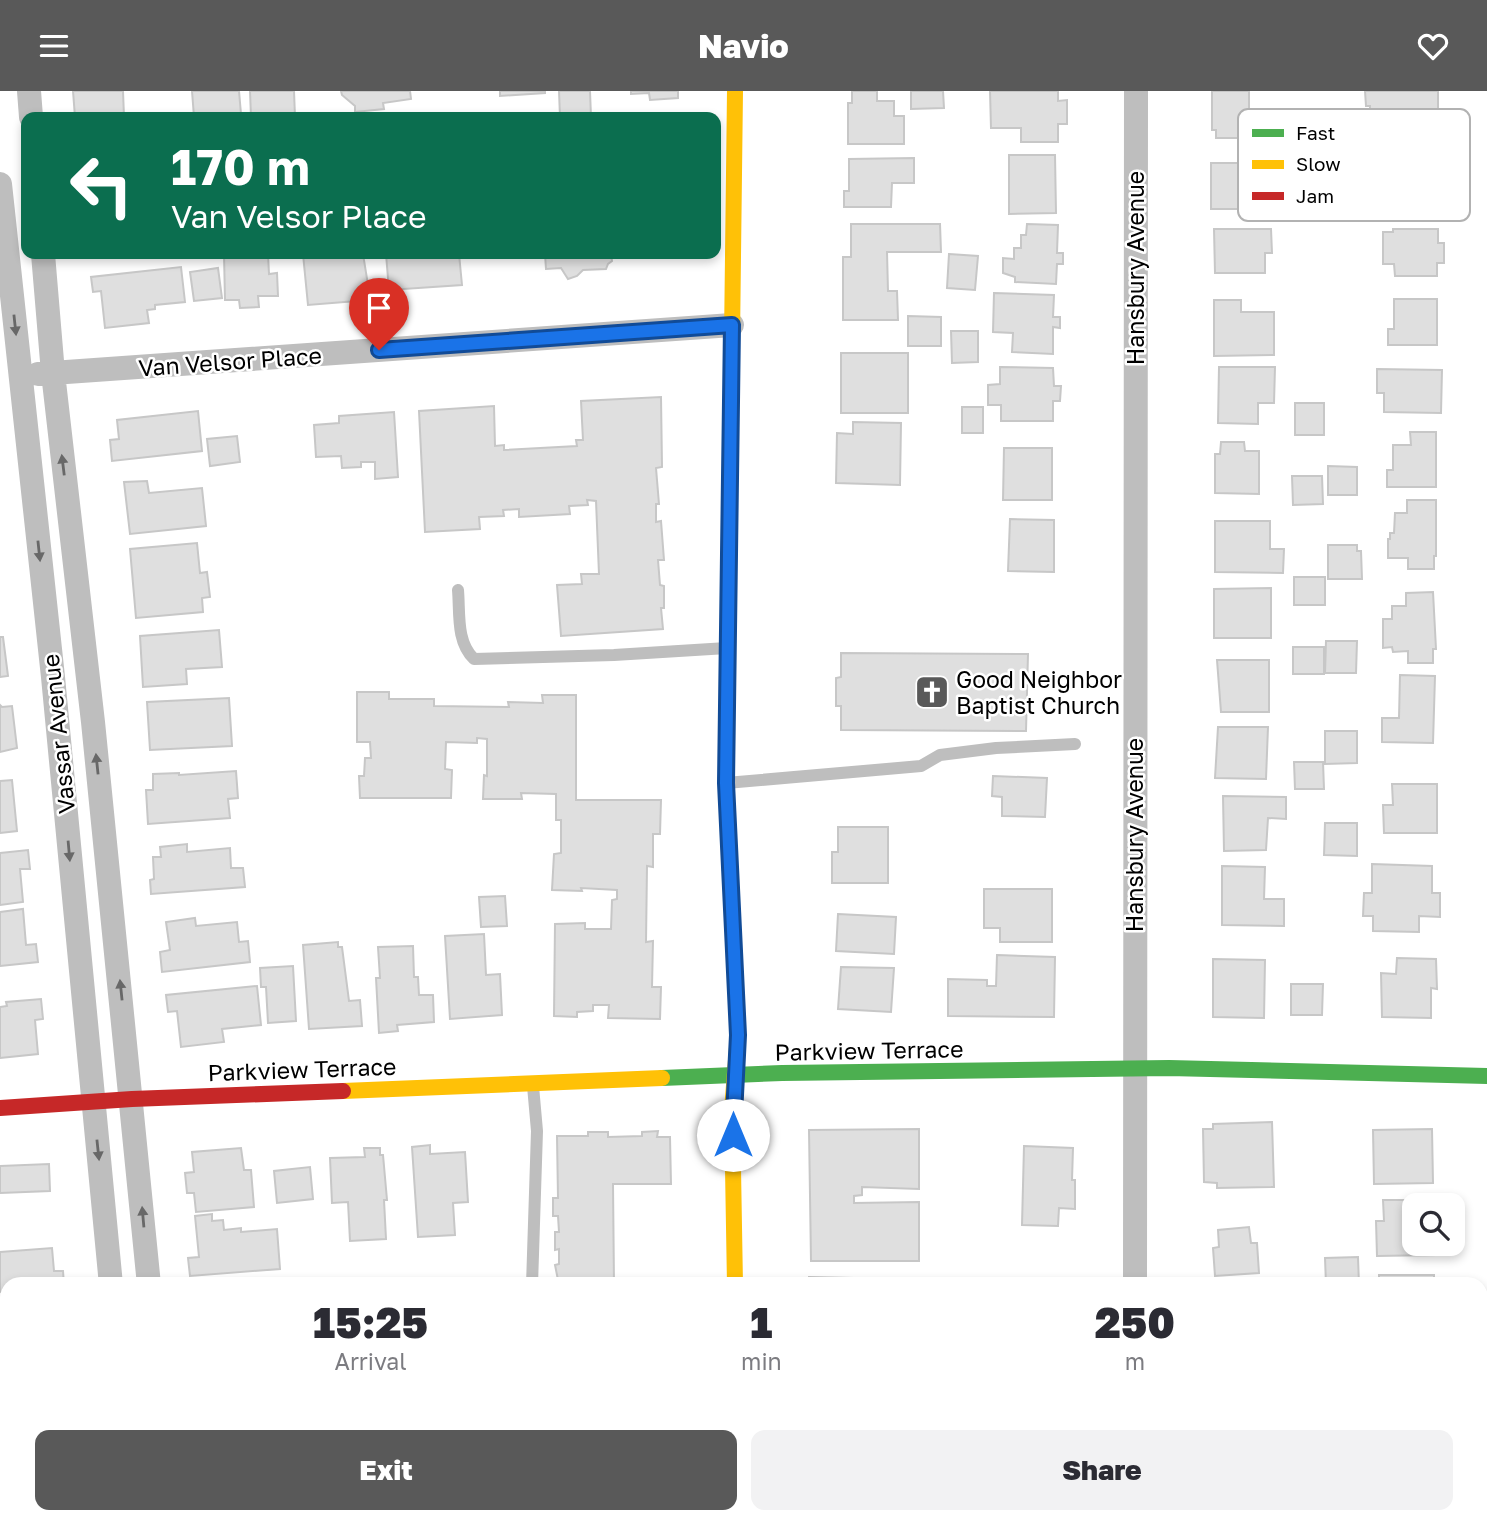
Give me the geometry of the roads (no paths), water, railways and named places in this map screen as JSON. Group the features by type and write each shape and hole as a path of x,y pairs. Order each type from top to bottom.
{"street":[{"path":"29,91 31,112"},
{"path":"735,1277 732,1110 738,1035 726,783 736,91"},
{"name":"Hansbury Avenue","path":"1135,1277 1136,91"},
{"name":"Vassar Avenue","path":"0,184 58,736 110,1277"},
{"name":"Vassar Avenue","path":"43,259 53,373 94,733 148,1277"},
{"name":"Van Velsor Place","path":"20,375 732,325"},
{"path":"58,736 94,733"},
{"name":"Parkview Terrace","path":"0,1108 132,1099 782,1073 1134,1068 1487,1076"}],"lane":[{"path":"458,590 462,642 467,653 474,659 614,655 728,647"},
{"path":"726,783 921,767 940,755 996,748 1075,744"},
{"path":"532,1277 537,1132 533,1082"}],"place":[{"name":"Good Neighbor Baptist Church","path":"932,692"}]}
